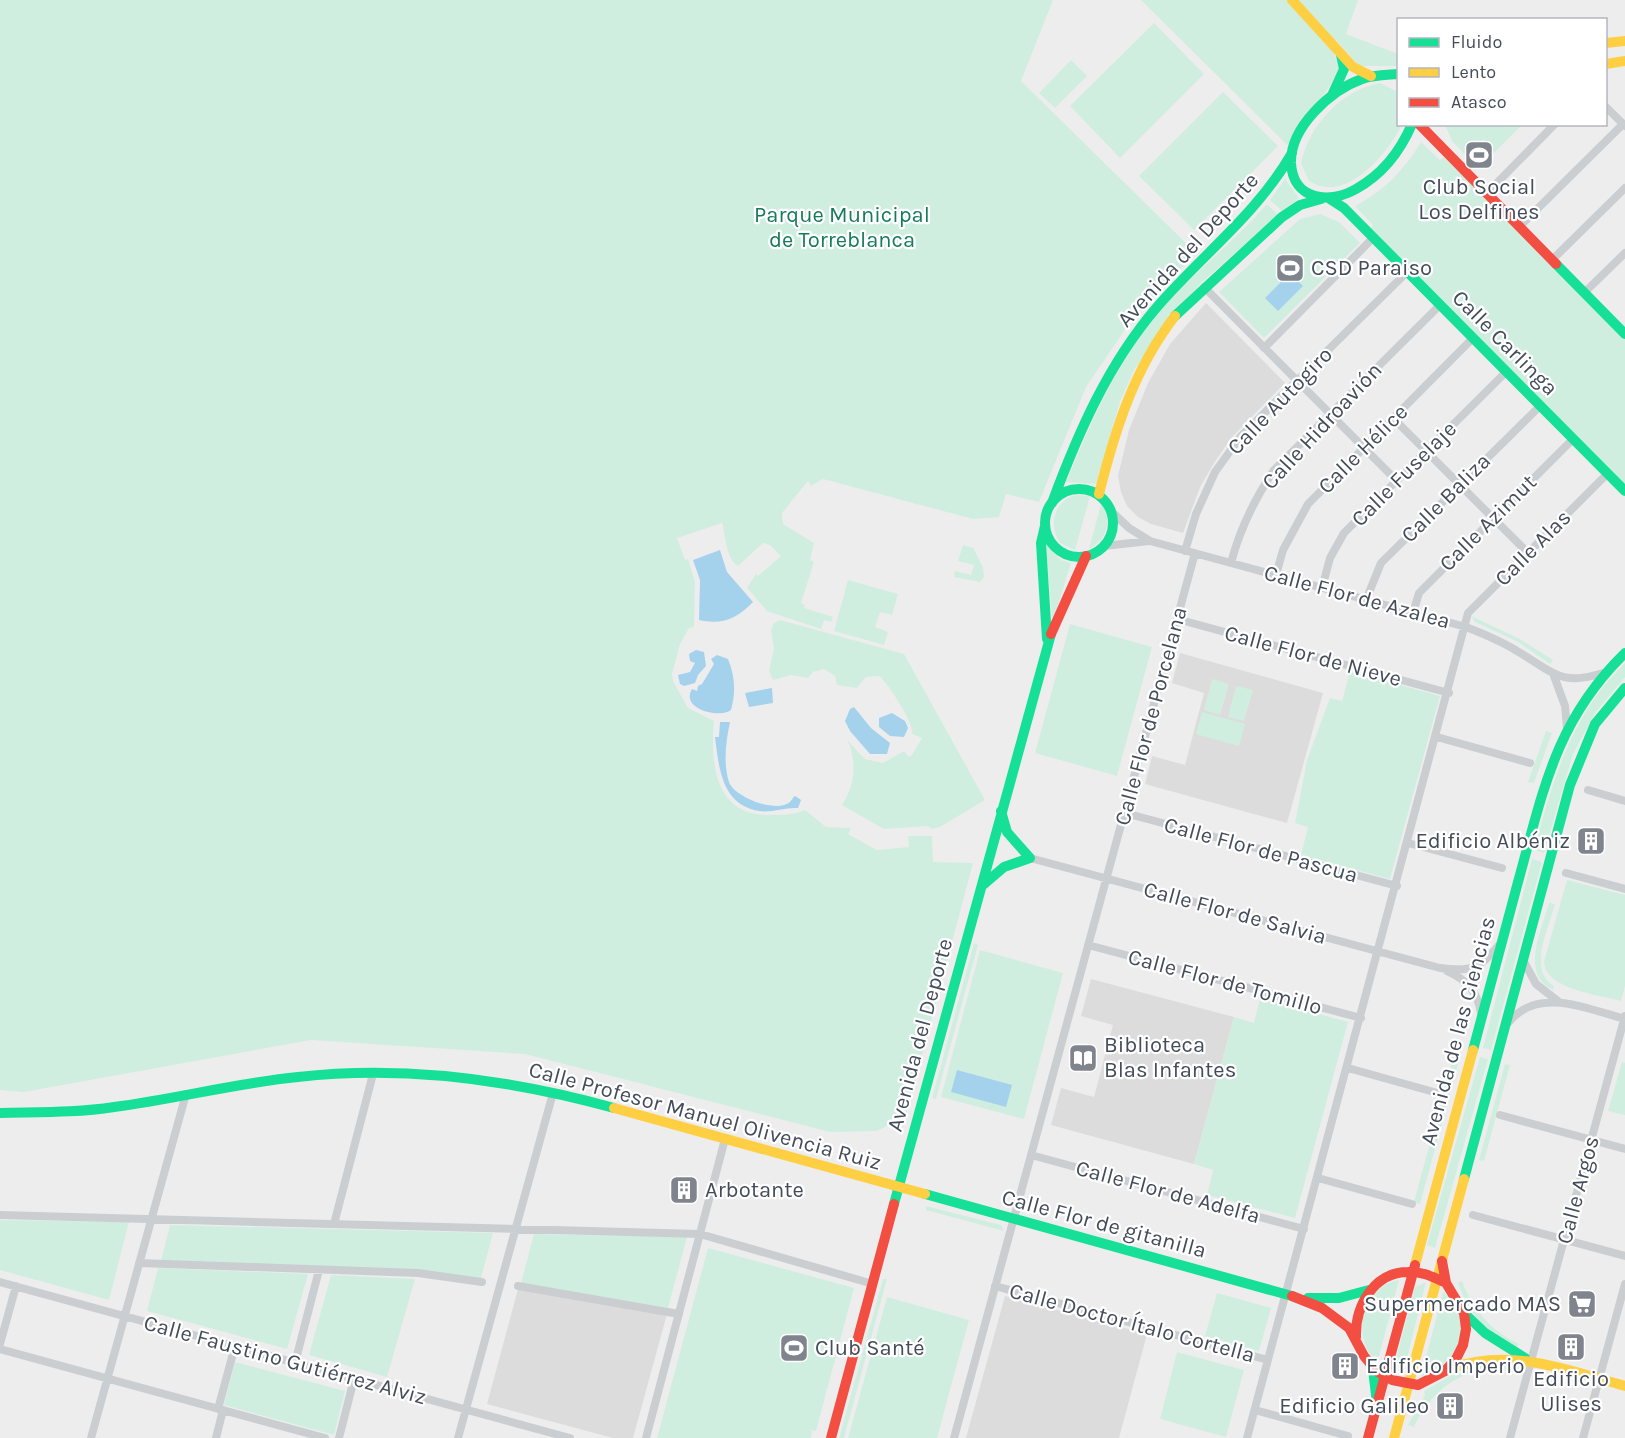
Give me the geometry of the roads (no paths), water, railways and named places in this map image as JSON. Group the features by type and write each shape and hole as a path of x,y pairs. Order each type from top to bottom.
{"street":[{"path":"1292,0 1353,67 1371,76"},
{"path":"1607,43 1625,41"},
{"path":"1329,100 1342,80 1344,69 1340,52"},
{"path":"1607,64 1625,61"},
{"path":"1329,100 1351,84 1371,76 1397,74"},
{"path":"1386,75 1397,80"},
{"name":"Avenida del Deporte","path":"1052,503 1095,397 1125,348 1172,290 1247,220 1281,176 1302,131 1329,100"},
{"path":"1519,227 1624,125 1607,108"},
{"name":"Avenida del Deporte","path":"1098,494 1113,435 1138,372 1175,316 1204,287 1285,215 1302,203 1354,190 1378,174 1401,147 1411,126"},
{"path":"1421,126 1584,293 1623,327"},
{"path":"1486,194 1553,126"},
{"name":"Calle Carlinga","path":"1292,153 1296,181 1310,194 1344,208 1625,491"},
{"path":"1552,260 1625,188"},
{"path":"1264,348 1373,238"},
{"path":"1584,293 1625,253"},
{"name":"Calle Autogiro","path":"1185,551 1196,514 1215,471 1241,436 1407,272"},
{"path":"1204,287 1397,481"},
{"name":"Calle Hidroavión","path":"1231,563 1244,521 1274,470 1440,305"},
{"name":"Calle Hélice","path":"1276,575 1290,534 1308,504 1473,338"},
{"name":"Calle Fuselaje","path":"1322,588 1330,558 1344,533 1506,372"},
{"name":"Calle Baliza","path":"1366,600 1382,563 1540,406"},
{"path":"1394,418 1528,554"},
{"name":"Calle Azimut","path":"1413,613 1419,593 1573,439"},
{"name":"Calle Alas","path":"1247,1438 1449,693 1468,613 1607,474"},
{"path":"1068,490 1089,490 1098,494 1129,528 1150,541 1104,546 1086,556 1073,556 1058,548 1048,535 1046,523 1052,503 1068,490"},
{"path":"1104,546 1113,529 1111,510"},
{"name":"Avenida del Deporte","path":"1046,523 1041,543 1047,643"},
{"name":"Calle Flor de Azalea","path":"1150,541 1466,627 1497,639 1554,676"},
{"name":"Calle Flor de Porcelana","path":"954,1438 1195,553"},
{"name":"Avenida del Deporte","path":"831,1438 1047,643 1086,556"},
{"name":"Calle Flor de Nieve","path":"1178,619 1449,693"},
{"name":"Avenida de las Ciencias","path":"1368,1438 1408,1272 1419,1251 1550,765 1567,728 1604,673 1625,653"},
{"path":"1567,728 1565,706 1554,676 1580,679 1604,673"},
{"name":"Avenida de las Ciencias","path":"1394,1438 1403,1404 1413,1385 1441,1281 1442,1260 1579,758 1595,724 1625,688"},
{"path":"1437,736 1530,763"},
{"path":"1588,790 1625,801"},
{"path":"1001,810 1007,832 1018,848 1030,858"},
{"name":"Calle Flor de Pascua","path":"1125,813 1397,886"},
{"path":"1408,843 1502,868"},
{"path":"979,890 989,875 1010,862 1030,858"},
{"name":"Calle Flor de Salvia","path":"1030,858 1440,968 1453,973 1471,988 1479,1002 1482,1018"},
{"path":"1566,873 1625,889"},
{"name":"Calle Flor de Salvia","path":"1440,968 1457,970 1477,967 1490,957 1504,938"},
{"name":"Calle Flor de Tomillo","path":"1088,945 1361,1018"},
{"path":"1523,960 1536,984 1560,1003"},
{"path":"1504,1028 1526,1006 1543,1002 1560,1003 1625,1018"},
{"name":"Calle Argos","path":"1510,1438 1625,1018"},
{"path":"1348,1068 1441,1094"},
{"name":"Calle Profesor Manuel Olivencia Ruiz","path":"0,1113 83,1111 330,1074 441,1075 553,1093 899,1188"},
{"path":"334,1224 373,1074"},
{"path":"458,1438 553,1093"},
{"path":"91,1438 186,1094"},
{"path":"1500,1115 1625,1149"},
{"path":"646,1438 725,1139"},
{"name":"Calle Flor de Adelfa","path":"1031,1155 1304,1229"},
{"path":"1318,1178 1412,1204"},
{"name":"Calle Flor de gitanilla","path":"899,1188 1299,1298"},
{"path":"0,1215 700,1234 873,1284"},
{"path":"1473,1215 1625,1256"},
{"path":"139,1263 418,1274 482,1282"},
{"path":"296,1363 319,1270"},
{"path":"1299,1298 1339,1299 1358,1296 1408,1272 1441,1281 1464,1312 1499,1343 1531,1361"},
{"name":"Calle Faustino Gutiérrez Alviz","path":"0,1282 570,1438"},
{"path":"1583,1438 1622,1303 1625,1284"},
{"path":"0,1344 16,1286"},
{"path":"518,1286 679,1314"},
{"name":"Calle Doctor Ítalo Cortella","path":"995,1286 1268,1360"},
{"path":"1356,1340 1356,1318 1360,1305 1377,1286"},
{"path":"1299,1298 1334,1315 1349,1328 1373,1369 1384,1377 1413,1385 1464,1362 1495,1357 1531,1361 1625,1386"},
{"path":"1445,1371 1456,1359 1463,1345 1466,1329 1464,1312"},
{"path":"216,1438 235,1346"},
{"path":"0,1349 325,1438"},
{"path":"1373,1369 1377,1406"},
{"path":"339,1438 354,1379"},
{"path":"1255,1410 1348,1436"}],"water":[{"path":"1290,273 1303,286 1278,311 1265,298"},
{"path":"720,550 727,572 753,602 741,613 729,619 715,622 699,620 700,580 693,560"},
{"path":"696,650 704,652 706,666 698,675 695,683 684,686 680,684 678,675 690,672 695,663 690,661 689,654"},
{"path":"717,655 728,659 734,684 731,710 725,713 710,713 702,710 691,702 690,696 692,689 697,691 698,686 702,684 714,664 711,659"},
{"path":"772,688 773,703 749,707 745,693"},
{"path":"854,707 871,728 890,743 887,754 870,754 850,731 845,721 850,709"},
{"path":"892,713 905,721 908,728 904,737 890,736 879,727 879,718"},
{"path":"720,722 730,722 726,760 727,775 733,788 747,798 766,805 784,805 795,796 801,800 798,808 759,811 737,801 725,784 718,761 715,737 719,737"},
{"path":"957,1070 1012,1085 1006,1107 951,1092"}],"place":[{"name":"Club Social Los Delfines","path":"1479,155"},
{"name":"CSD Paraiso","path":"1290,268"},
{"name":"Edificio Albéniz","path":"1591,841"},
{"name":"Biblioteca Blas Infantes","path":"1083,1058"},
{"name":"Arbotante","path":"684,1190"},
{"name":"Supermercado MAS","path":"1582,1304"},
{"name":"Edificio Ulises","path":"1571,1347"},
{"name":"Club Santé","path":"794,1348"},
{"name":"Edificio Imperio","path":"1345,1366"},
{"name":"Edificio Galileo","path":"1450,1406"}],"park label":[{"name":"Parque Municipal de Torreblanca","path":"842,228"}]}
